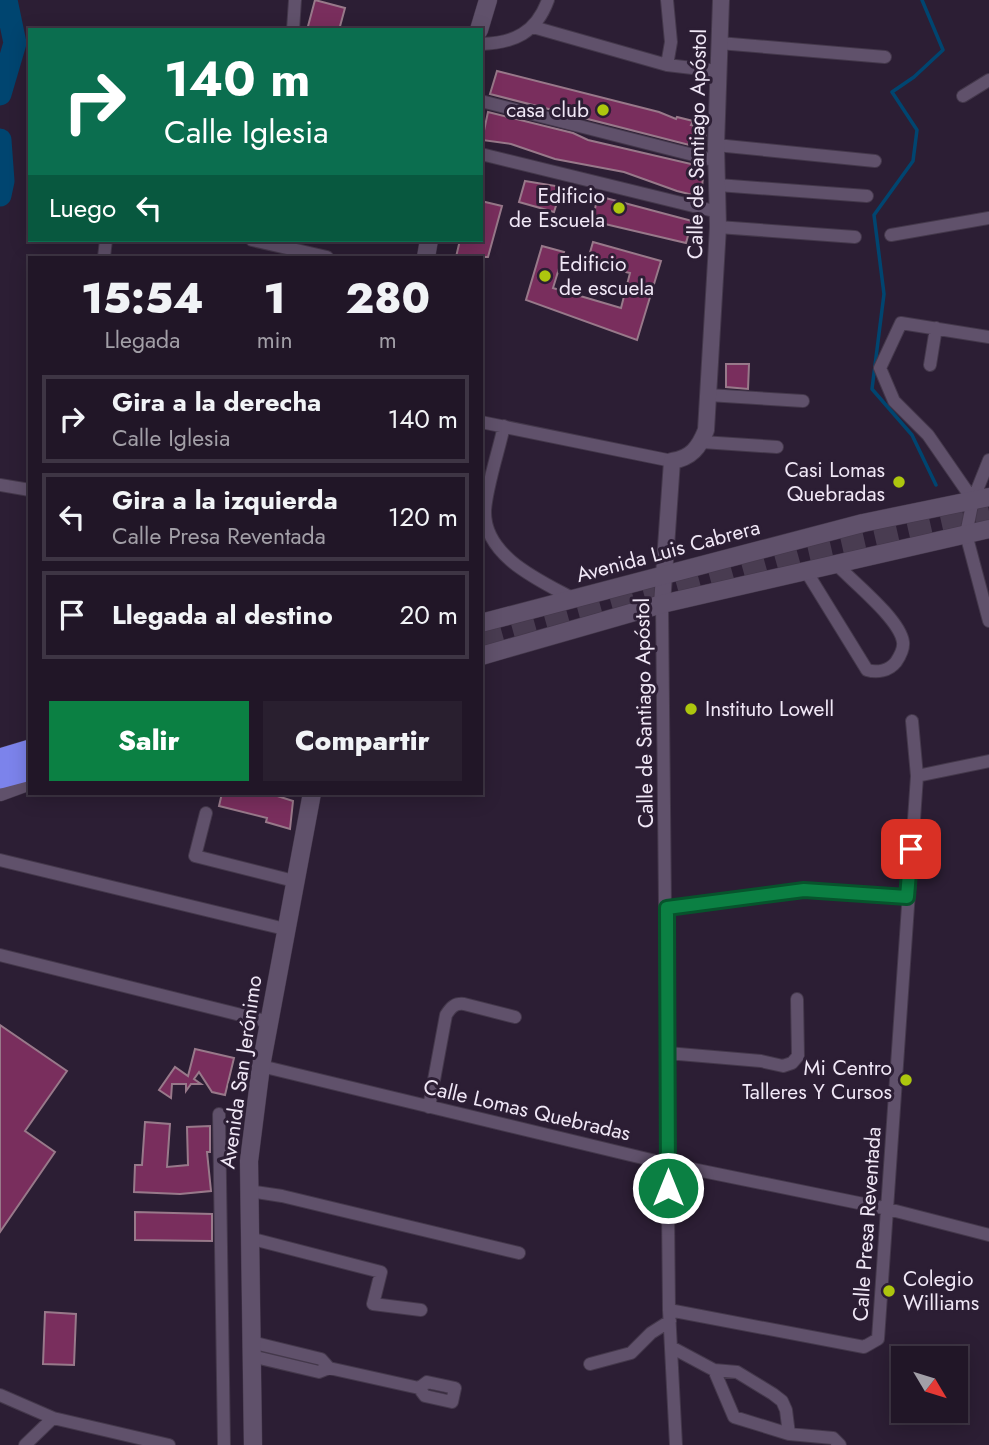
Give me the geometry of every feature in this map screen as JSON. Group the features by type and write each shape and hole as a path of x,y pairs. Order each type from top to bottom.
{"highway":[{"path":"0,760 28,752"},
{"path":"0,777 28,770"}],"main road":[{"path":"480,28 488,0"},
{"name":"Avenida Luis Cabrera","path":"483,622 863,523 981,498"},
{"path":"483,655 662,604 989,529"},
{"path":"0,749 28,742"},
{"path":"0,792 28,782"},
{"name":"Avenida San Jerónimo","path":"253,1445 248,1161 261,1066 310,795"}],"street":[{"path":"293,28 295,0"},
{"path":"483,44 509,43 533,27 548,0"},
{"path":"667,0 671,42 667,65"},
{"name":"Calle de Santiago Apóstol","path":"702,442 706,430 718,220 716,153 722,0"},
{"path":"533,27 667,65 718,71"},
{"path":"719,43 885,57"},
{"path":"963,96 989,80"},
{"path":"483,102 716,153 875,161"},
{"path":"483,155 718,220 855,237"},
{"path":"718,186 867,196"},
{"path":"891,235 989,218"},
{"path":"262,242 323,256"},
{"path":"981,498 928,435 894,401 880,368 901,323 989,337"},
{"path":"930,365 936,328"},
{"path":"708,395 803,401"},
{"path":"483,422 672,461 694,453 702,442 777,447"},
{"path":"504,426 485,513 494,542 522,570 574,599"},
{"path":"989,460 981,498 966,534 989,621"},
{"name":"Calle de Santiago Apóstol","path":"672,461 662,604 670,1315 676,1445"},
{"path":"0,485 28,490"},
{"path":"806,571 867,670 874,672 894,666 901,654 903,643 896,625 836,564"},
{"name":"Calle Presa Reventada","path":"670,1315 864,1347 878,1339 917,776 912,721"},
{"path":"917,776 989,761"},
{"path":"206,813 195,856 294,881"},
{"path":"0,860 285,929"},
{"path":"667,908 804,890 907,897"},
{"path":"0,955 269,1022"},
{"path":"667,1053 783,1066 792,1063 797,1056 797,999"},
{"path":"429,1107 446,1015 451,1008 457,1003 515,1017"},
{"name":"Calle Lomas Quebradas","path":"261,1066 668,1164 888,1209 989,1235"},
{"path":"219,1114 224,1445"},
{"path":"249,1191 282,1196 519,1253"},
{"path":"248,1238 381,1272 373,1304 421,1310"},
{"path":"590,1364 631,1353 670,1315"},
{"path":"671,1347 714,1370 737,1372 782,1401 793,1435"},
{"path":"251,1349 319,1372 328,1368 419,1388"},
{"path":"714,1370 734,1417 793,1435 811,1445"},
{"path":"0,1395 54,1418 169,1445"},
{"path":"25,1445 54,1418"},
{"path":"793,1435 833,1437 840,1445"}],"building":[{"path":"315,0 345,8 340,28 308,28"},
{"path":"497,71 659,112 676,119 677,117 693,121 691,125 706,129 705,149 490,94"},
{"path":"488,112 573,133 588,140 704,167 701,197 624,172 555,159 511,144 483,140"},
{"name":"Edificio de escuela","path":"525,181 562,187 554,212 519,202"},
{"name":"Edificio de Escuela","path":"598,196 692,221 686,243 592,221"},
{"name":"Edificio de escuela","path":"483,201 502,206 488,257 456,256 460,242 483,242"},
{"path":"593,242 661,261 637,340 526,300 542,246 564,252 553,288 621,308 630,273 587,263"},
{"path":"726,364 749,364 748,389 726,387"},
{"path":"222,795 274,795 293,801 290,829 266,822 267,818 219,806"},
{"path":"0,1025 67,1071 25,1131 55,1152 0,1232"},
{"path":"195,1049 234,1058 225,1095 212,1092 199,1072 194,1079 201,1084 191,1084 186,1091 186,1084 172,1084 171,1098 159,1090 175,1067 188,1076"},
{"path":"145,1122 170,1124 167,1167 188,1165 187,1127 210,1126 210,1152 207,1152 211,1191 180,1194 134,1192 135,1165 142,1165"},
{"path":"135,1212 212,1214 212,1241 135,1240"},
{"path":"45,1312 76,1314 74,1365 43,1364"}],"waterway":[{"path":"0,94 15,43 6,0"},
{"path":"922,0 943,50 914,77 892,92 917,130 913,161 874,215 884,294 872,389 912,435 936,485"},
{"path":"0,140 3,181 0,195"}],"tunnel":[{"path":"483,642 808,552 989,511"}],"place":[{"name":"casa club","path":"603,110"},
{"name":"Edificio de Escuela","path":"619,208"},
{"name":"Edificio de escuela","path":"545,276"},
{"name":"Casi Lomas Quebradas","path":"899,482"},
{"name":"Instituto Lowell","path":"691,709"},
{"name":"Mi Centro Talleres Y Cursos","path":"906,1080"},
{"name":"Colegio Williams","path":"889,1291"}],"route":[{"path":"668,1188 667,908 804,890 907,897 911,849"}]}
